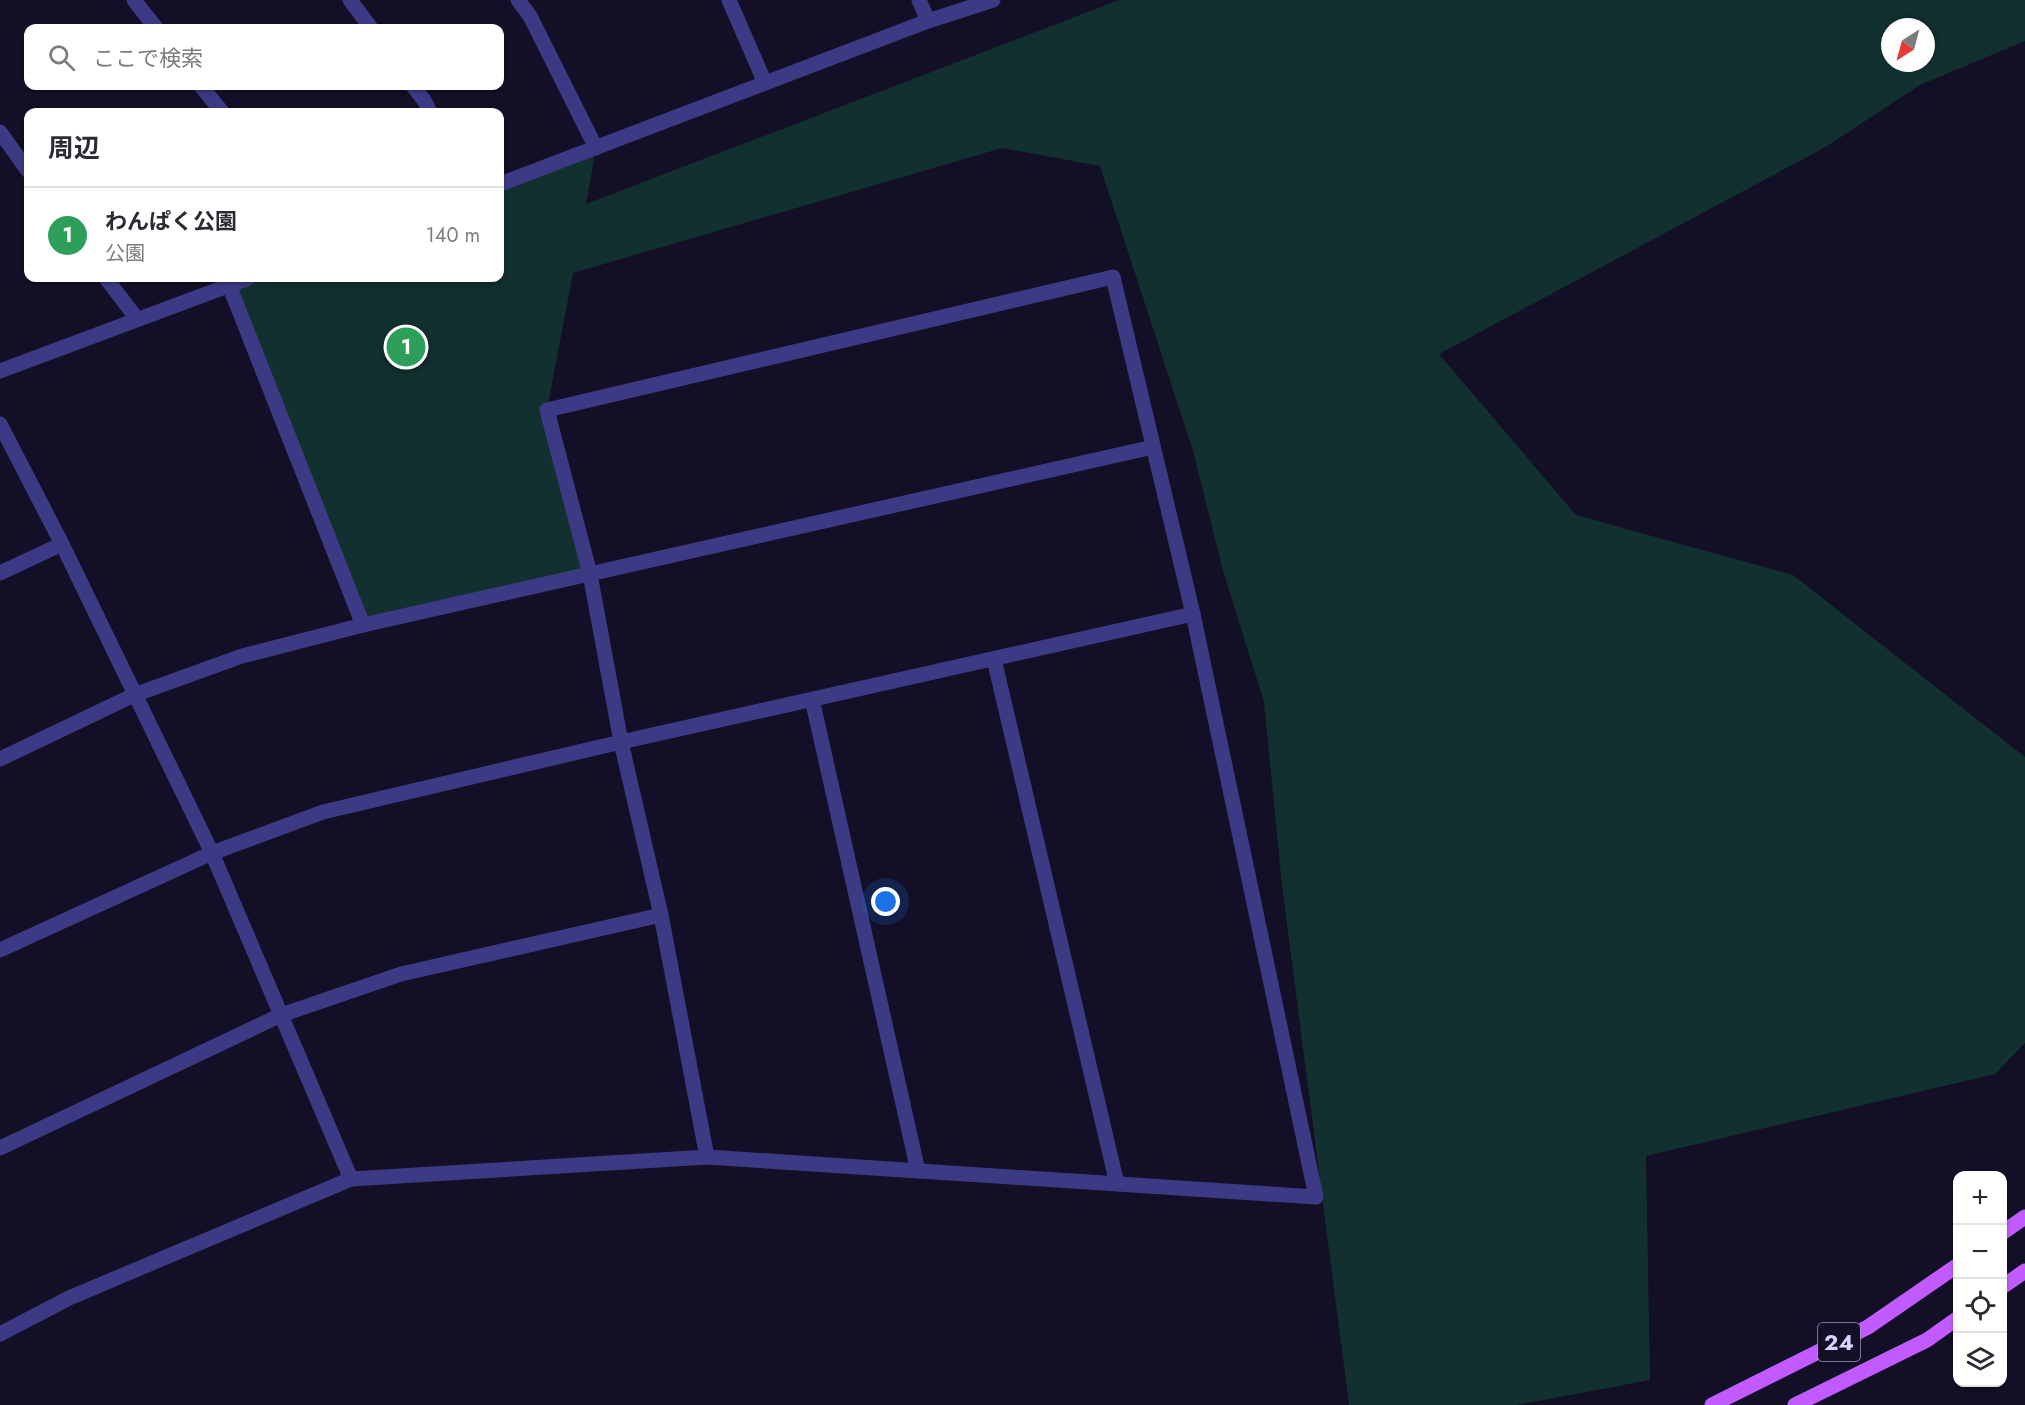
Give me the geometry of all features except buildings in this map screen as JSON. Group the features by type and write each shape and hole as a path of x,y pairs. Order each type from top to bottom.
{"main road":[{"path":"2007,1230 2025,1217"},
{"name":"24","path":"1712,1405 1868,1327 1953,1268"},
{"path":"2007,1284 2025,1271"},
{"name":"24","path":"1795,1405 1927,1340 1953,1322"}],"street":[{"path":"134,0 153,24"},
{"path":"350,0 368,24"},
{"path":"518,0 530,16 596,148"},
{"path":"729,0 765,83"},
{"path":"919,0 928,21"},
{"path":"504,182 928,21 993,0"},
{"path":"204,90 219,108"},
{"path":"416,90 428,108"},
{"path":"0,132 24,165"},
{"path":"0,1334 69,1298 351,1179 707,1157 1316,1197 1193,614 1113,277 547,410 590,574 621,742 661,915 707,1157"},
{"path":"109,282 137,319"},
{"path":"0,370 238,282"},
{"path":"229,285 363,625"},
{"path":"0,424 62,544 212,853 351,1179"},
{"path":"0,759 134,695 242,656 363,625 1153,447"},
{"path":"0,573 62,544"},
{"path":"0,950 212,853 323,812 621,742 1193,614"},
{"path":"994,659 1117,1184"},
{"path":"812,699 918,1171"},
{"path":"0,1148 281,1015 401,974 661,915"}],"green space":[{"path":"1119,0 2025,0 2025,41 1920,85 1824,148 1439,354 1576,515 1793,575 2025,757 2025,1043 1995,1074 1646,1156 1650,1380 1517,1405 1349,1405 1282,885 1264,702 1223,571 1193,451 1100,166 1002,148 573,273 547,410 590,574 363,625 229,285 237,282 504,282 504,182 596,148 586,204"}],"place":[{"name":"わんぱく公園","path":"406,347"}]}
